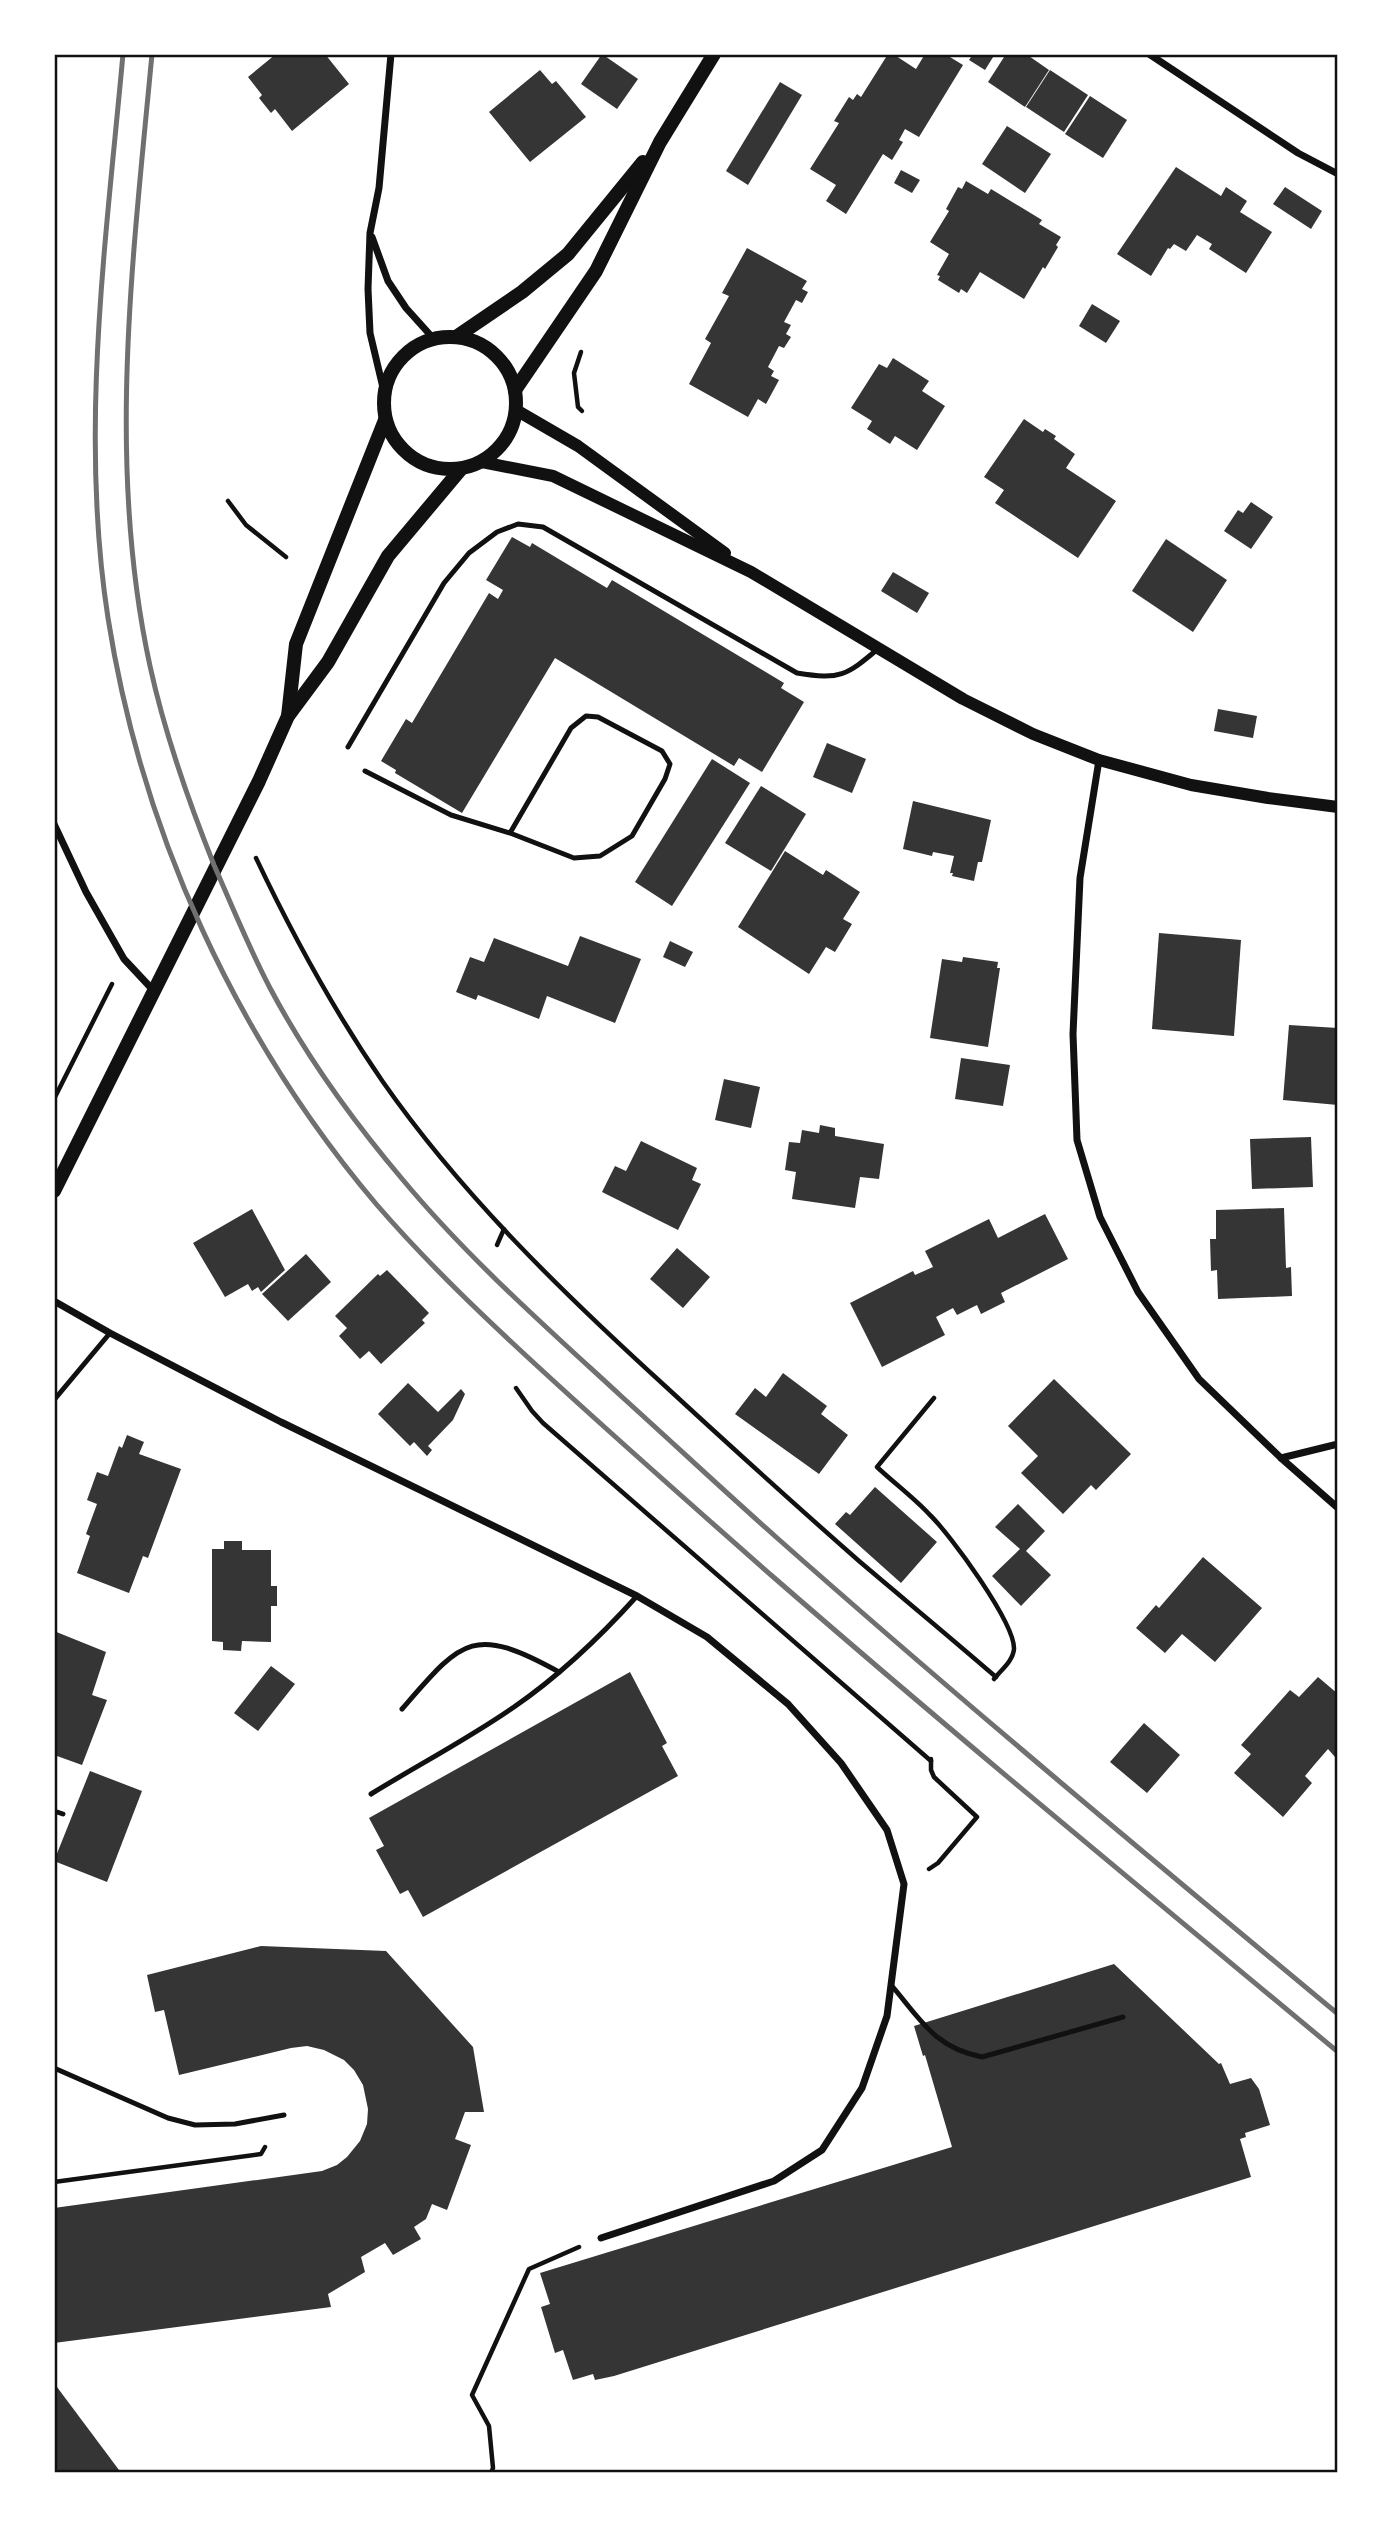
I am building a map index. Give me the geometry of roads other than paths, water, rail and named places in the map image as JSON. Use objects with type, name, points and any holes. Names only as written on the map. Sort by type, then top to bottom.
[{"type":"main road","points":[[515,390],[596,271],[660,142],[714,54]]},
{"type":"main road","points":[[456,337],[522,292],[568,254],[660,142]]},
{"type":"main road","points":[[288,716],[296,644],[385,420],[384,392],[393,368],[412,348],[433,338],[456,337],[479,343],[498,356],[509,372],[515,390],[516,410],[512,429],[500,448],[482,462],[461,469],[439,469],[417,462],[397,444],[385,420]]},
{"type":"main road","points":[[54,1191],[259,781],[288,716],[328,662],[388,556],[461,469]]},
{"type":"street","points":[[384,392],[370,333],[368,289],[370,233],[379,188],[391,54]]},
{"type":"street","points":[[1149,54],[1298,153],[1338,174]]},
{"type":"street","points":[[370,233],[387,281],[406,308],[433,338]]},
{"type":"street","points":[[516,410],[578,446],[751,572]]},
{"type":"street","points":[[482,462],[553,477],[751,572],[963,699],[1034,734],[1099,760],[1191,785],[1338,807]]},
{"type":"street","points":[[1099,760],[1080,878],[1073,1034],[1077,1140],[1100,1217],[1138,1292],[1199,1378],[1281,1458],[1338,1508]]},
{"type":"street","points":[[54,824],[86,892],[124,959],[153,990]]},
{"type":"street","points":[[54,1301],[281,1422],[637,1595],[707,1637],[788,1704],[841,1763],[887,1830],[904,1884],[887,2016],[862,2088],[822,2150],[774,2181],[601,2238]]},
{"type":"street","points":[[1281,1458],[1338,1444]]},
{"type":"lane","points":[[348,747],[444,583],[469,553],[497,532],[518,524],[543,527],[797,673],[826,678],[853,670],[879,648]]},
{"type":"lane","points":[[365,771],[451,815],[510,833],[574,858],[600,856],[632,836],[665,779],[670,764],[662,751],[598,717],[586,716],[571,728],[510,833]]},
{"type":"lane","points":[[54,1400],[110,1333]]},
{"type":"lane","points":[[371,1794],[513,1707],[559,1672],[609,1628],[637,1595]]},
{"type":"lane","points":[[402,1709],[442,1663],[465,1647],[487,1643],[526,1654],[559,1672]]},
{"type":"lane","points":[[54,1811],[63,1814]]},
{"type":"lane","points":[[892,1986],[937,2039],[961,2053],[982,2057],[1123,2017]]},
{"type":"lane","points":[[54,2068],[168,2118],[195,2125],[235,2124],[284,2115]]},
{"type":"railway","points":[[123,54],[103,266],[96,407],[96,478],[108,618],[124,698],[145,777],[171,855],[202,930],[239,1003],[280,1073],[326,1141],[377,1205],[438,1271],[524,1354],[841,1636],[1338,2052]]},
{"type":"railway","points":[[152,54],[137,207],[127,360],[129,514],[137,590],[156,692],[195,816],[255,958],[299,1038],[348,1111],[403,1180],[454,1237],[536,1318],[845,1598],[1055,1778],[1338,2014]]}]
